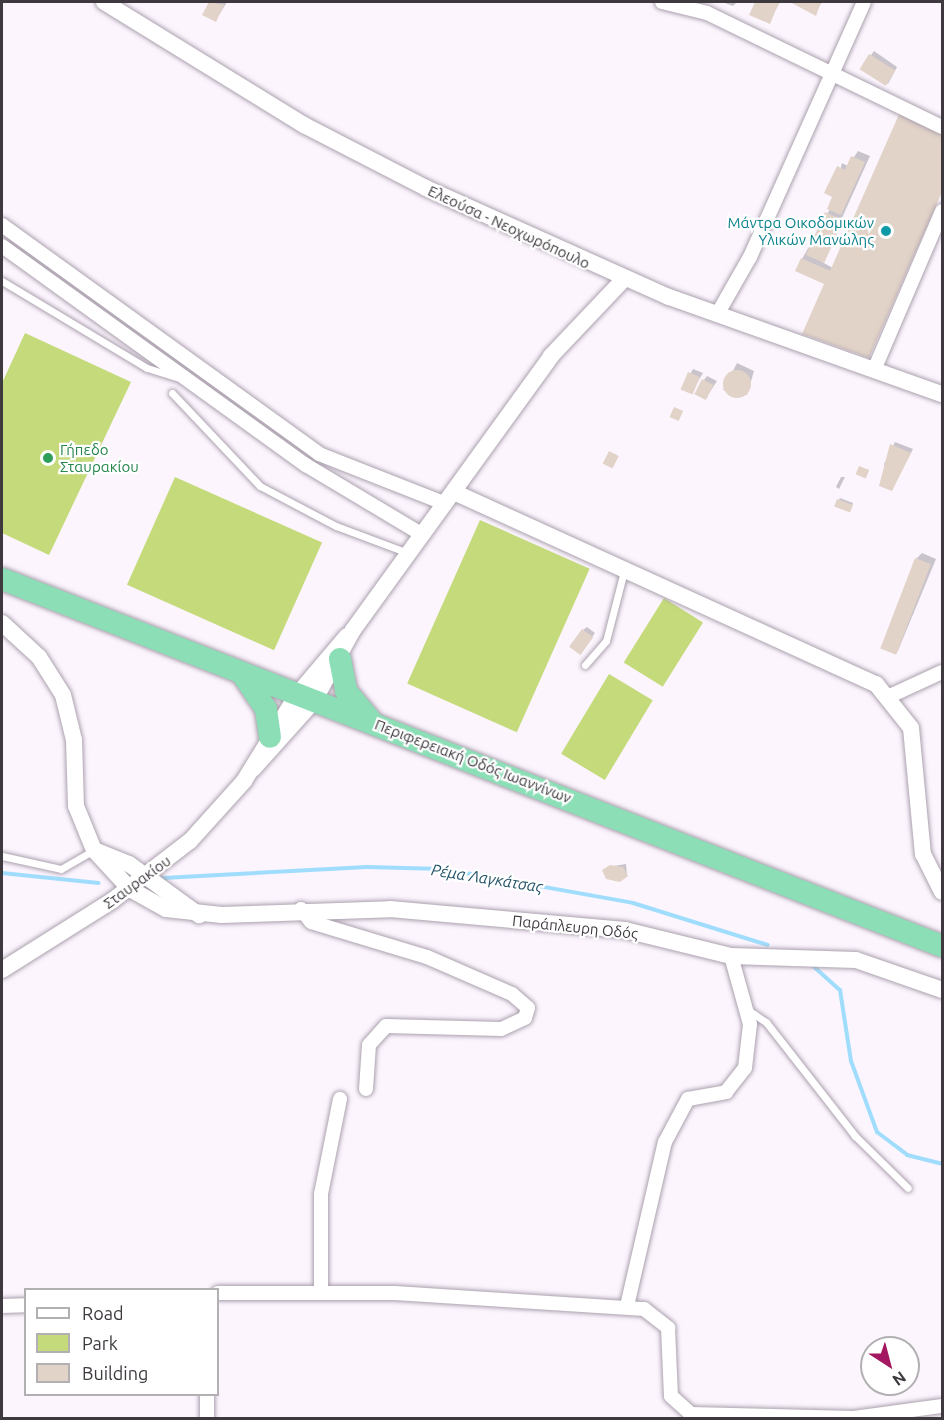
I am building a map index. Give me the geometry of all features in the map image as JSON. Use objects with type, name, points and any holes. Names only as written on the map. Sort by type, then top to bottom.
[{"type":"highway","name":"Περιφερειακή Οδός Ιωαννίνων","points":[[2,579],[942,946]]},
{"type":"highway","points":[[340,659],[346,691],[372,722]]},
{"type":"highway","points":[[243,675],[266,709],[270,737]]},
{"type":"street","name":"Ελεούσα - Νεοχωρόπουλο","points":[[104,2],[332,140],[624,279],[942,394]]},
{"type":"street","points":[[662,2],[707,13],[942,126]]},
{"type":"street","points":[[718,313],[750,257],[864,2]]},
{"type":"street","points":[[874,370],[942,211]]},
{"type":"street","points":[[2,225],[325,458],[450,498],[624,569],[850,670],[890,696],[914,738],[923,854],[942,892]]},
{"type":"street","points":[[2,246],[320,475],[423,535]]},
{"type":"street","points":[[253,769],[551,356],[624,279]]},
{"type":"street","name":"Παράπλευρη Οδός","points":[[2,623],[39,657],[63,694],[73,733],[76,806],[94,850],[130,889],[166,909],[199,915],[302,909],[390,909],[625,930],[731,956],[836,956],[874,964],[942,990]]},
{"type":"street","points":[[253,769],[270,737],[340,659],[353,630]]},
{"type":"street","points":[[890,696],[942,672]]},
{"type":"street","name":"Σταυρακίου","points":[[2,970],[147,876],[203,827],[253,769]]},
{"type":"street","points":[[94,850],[147,876],[199,915]]},
{"type":"street","points":[[302,909],[310,922],[411,951],[505,990],[528,1008],[525,1018],[501,1029],[386,1026],[369,1045],[366,1089]]},
{"type":"street","points":[[627,1306],[665,1142],[688,1099],[723,1094],[738,1081],[749,1051],[748,1011],[731,956]]},
{"type":"street","points":[[321,1291],[320,1206],[340,1099]]},
{"type":"street","points":[[219,1293],[321,1291],[627,1306],[655,1313],[668,1328],[670,1391],[684,1414],[722,1417],[854,1418],[942,1406]]},
{"type":"street","points":[[2,1306],[24,1305]]},
{"type":"street","points":[[207,1396],[207,1419]]},
{"type":"lane","points":[[2,281],[147,368],[185,378]]},
{"type":"lane","points":[[172,393],[260,486],[336,526],[410,553]]},
{"type":"lane","points":[[585,665],[609,632],[624,569]]},
{"type":"lane","points":[[2,856],[61,869],[94,850]]},
{"type":"lane","points":[[748,1011],[766,1022],[855,1136],[908,1188]]},
{"type":"green space","name":"Γήπεδο Σταυρακίου","points":[[25,333],[131,382],[49,555],[2,533],[2,383]]},
{"type":"green space","points":[[175,477],[322,542],[274,650],[127,585]]},
{"type":"green space","points":[[480,520],[590,569],[517,732],[407,684]]},
{"type":"green space","points":[[664,598],[703,622],[663,687],[624,662]]},
{"type":"green space","points":[[609,674],[653,700],[605,780],[561,754]]},
{"type":"building","points":[[209,2],[224,5],[216,22],[202,15]]},
{"type":"building","points":[[755,2],[779,2],[770,24],[749,15]]},
{"type":"building","points":[[790,2],[821,2],[816,16]]},
{"type":"building","points":[[869,54],[895,70],[886,86],[859,69]]},
{"type":"building","name":"Μάντρα Οικοδομικών Υλικών Μανώλης","points":[[900,112],[942,132],[942,192],[869,358],[802,334],[824,284],[795,271],[801,258],[830,271]]},
{"type":"building","points":[[851,156],[865,162],[841,215],[827,209],[832,197],[824,193],[837,166],[845,170]]},
{"type":"building","points":[[825,212],[843,220],[824,263],[806,255]]},
{"type":"building","points":[[737,370],[747,374],[751,384],[747,394],[737,398],[727,394],[723,384],[727,374]]},
{"type":"building","points":[[688,372],[700,377],[693,395],[681,389]]},
{"type":"building","points":[[702,379],[714,385],[706,400],[694,394]]},
{"type":"building","points":[[674,407],[683,411],[679,421],[670,417]]},
{"type":"building","points":[[890,444],[911,453],[892,491],[879,486]]},
{"type":"building","points":[[609,451],[619,456],[612,468],[603,463]]},
{"type":"building","points":[[859,466],[869,470],[866,478],[856,474]]},
{"type":"building","points":[[837,499],[853,505],[850,513],[834,506]]},
{"type":"building","points":[[915,558],[931,564],[896,655],[880,649]]},
{"type":"building","points":[[582,629],[593,637],[580,655],[569,647]]},
{"type":"building","points":[[610,865],[623,867],[628,876],[620,882],[606,879],[602,870]]},
{"type":"waterway","name":"Ρέμα Λαγκάτσας","points":[[163,878],[367,867],[443,869],[633,903],[768,945]]},
{"type":"waterway","name":"Ρέμα Λαγκάτσας","points":[[2,873],[98,883]]},
{"type":"waterway","name":"Ρέμα Λαγκάτσας","points":[[812,965],[840,990],[851,1061],[877,1132],[907,1155],[942,1164]]},
{"type":"place","name":"Μάντρα Οικοδομικών Υλικών Μανώλης","points":[[886,231]]},
{"type":"place","name":"Γήπεδο Σταυρακίου","points":[[48,458]]}]
